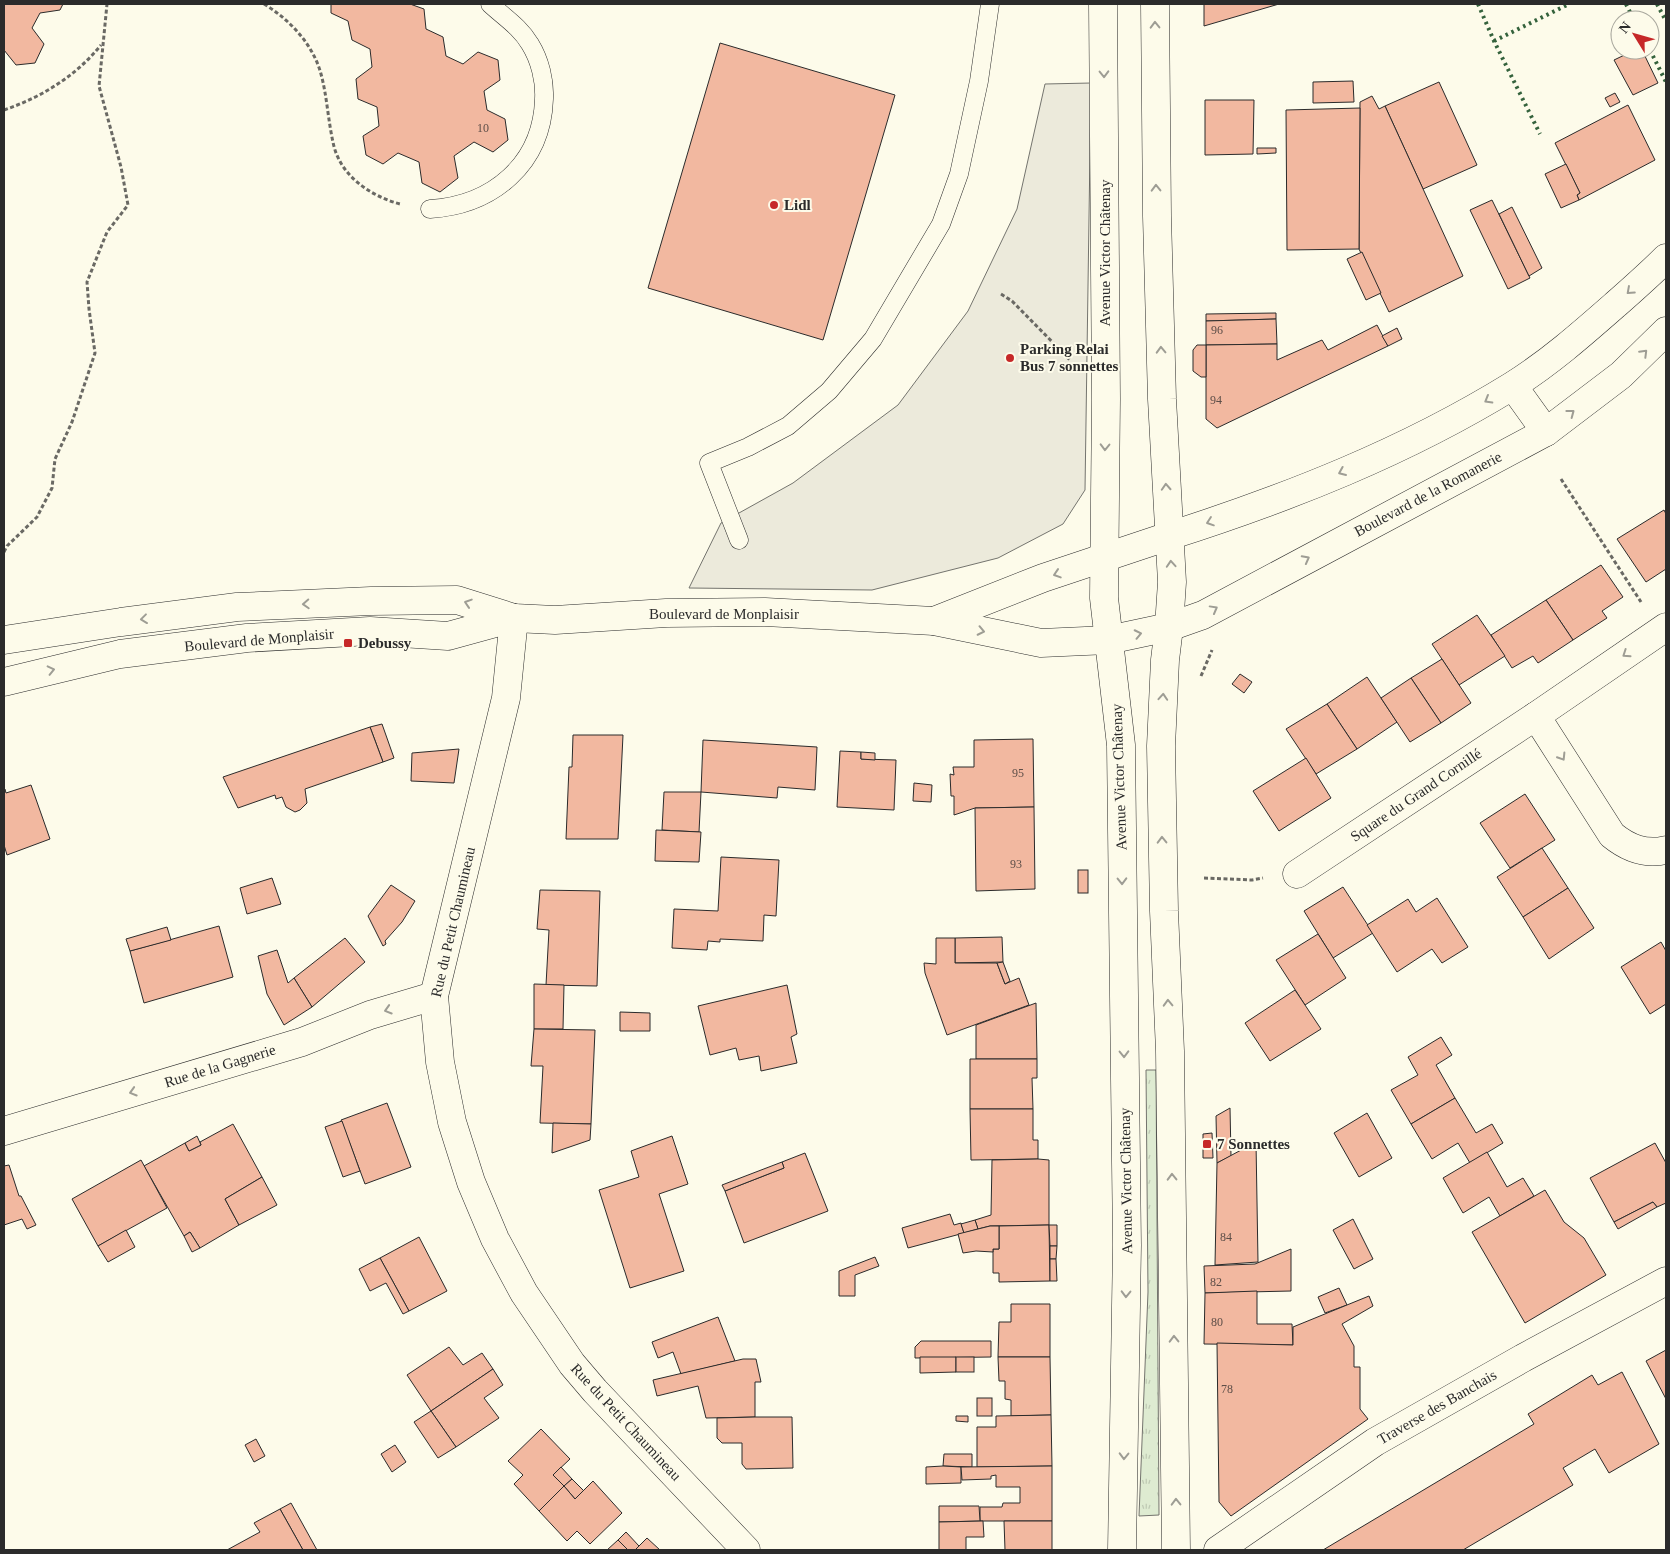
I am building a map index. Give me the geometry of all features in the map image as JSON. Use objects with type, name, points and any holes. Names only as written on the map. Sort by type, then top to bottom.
[{"type":"main road","name":"Avenue Victor Châtenay","points":[[1103,4],[1106,398],[1104,598],[1121,745],[1127,1245],[1122,1550]]},
{"type":"main road","points":[[1155,4],[1157,235],[1172,582],[1165,660],[1161,746],[1164,911],[1170,1051],[1176,1550]]},
{"type":"main road","points":[[1169,536],[1294,493],[1437,430],[1513,386],[1579,337],[1666,258]]},
{"type":"main road","name":"Boulevard de la Romanerie","points":[[1108,640],[1169,627],[1202,615],[1546,432],[1621,375],[1666,331]]},
{"type":"main road","points":[[1513,386],[1546,432]]},
{"type":"main road","name":"Boulevard de Monplaisir","points":[[934,621],[1043,578],[1169,536]]},
{"type":"main road","name":"Boulevard de Monplaisir","points":[[4,640],[121,622],[237,608],[371,601],[457,600],[514,618],[555,620],[666,613],[765,612],[934,621],[1041,643],[1108,640]]},
{"type":"main road","name":"Boulevard de Monplaisir","points":[[4,682],[120,654],[140,651],[247,638],[370,631],[448,636],[514,618]]},
{"type":"main road","name":"Rue du Petit Chaumineau","points":[[514,618],[506,698],[434,996],[440,1062],[452,1122],[474,1190],[495,1239],[524,1293],[572,1364],[595,1391],[746,1550]]},
{"type":"main road","name":"Square du Grand Cornillé","points":[[1297,874],[1536,716],[1666,626]]},
{"type":"main road","points":[[1536,716],[1612,835],[1623,844],[1636,850],[1648,852],[1666,850]]},
{"type":"main road","name":"Rue de la Gagnerie","points":[[4,1131],[302,1042],[370,1015],[434,996]]},
{"type":"main road","name":"Traverse des Banchais","points":[[1218,1550],[1375,1442],[1666,1281]]},
{"type":"lane","points":[[430,209],[461,204],[481,197],[500,186],[516,172],[529,154],[539,134],[544,112],[544,89],[540,66],[531,45],[518,27],[490,4]]},
{"type":"lane","points":[[739,540],[709,462],[748,446],[788,426],[829,391],[873,339],[941,224],[950,199],[958,174],[979,81],[990,4]]},
{"type":"path","points":[[4,552],[7,546],[37,517],[52,488],[55,459],[72,422],[95,353],[87,282],[108,232],[128,205],[121,167],[99,86],[107,4]]},
{"type":"path","points":[[264,4],[291,25],[309,47],[321,72],[333,144],[338,159],[348,173],[366,189],[388,201],[430,209]]},
{"type":"path","points":[[4,110],[26,102],[71,75],[91,58],[103,43]]},
{"type":"path","points":[[1000,294],[1012,301],[1076,366]]},
{"type":"path","points":[[1561,479],[1645,610]]},
{"type":"path","points":[[1204,878],[1252,880],[1297,874]]},
{"type":"green space","points":[[1146,1070],[1156,1070],[1159,1515],[1139,1516],[1148,1292]]},
{"type":"shaded area","name":"Parking Relai Bus 7 sonnettes","points":[[1091,83],[1085,490],[1063,524],[998,558],[872,590],[689,588],[721,523],[793,483],[898,405],[968,311],[1017,209],[1045,84]]},
{"type":"building","points":[[4,4],[63,4],[60,10],[40,13],[32,28],[44,44],[35,63],[16,65],[4,50]]},
{"type":"building","points":[[331,4],[410,4],[424,9],[426,29],[443,37],[446,56],[463,64],[478,52],[498,60],[500,80],[484,91],[487,110],[505,119],[508,140],[493,152],[474,142],[454,156],[458,178],[440,192],[422,183],[419,162],[398,153],[383,164],[366,155],[363,136],[379,126],[377,107],[358,99],[356,79],[372,67],[370,49],[352,40],[348,21],[331,13]]},
{"type":"building","points":[[1204,4],[1279,4],[1204,26]]},
{"type":"building","points":[[720,43],[895,95],[823,340],[648,288]]},
{"type":"building","points":[[1614,60],[1647,60],[1658,83],[1633,95]]},
{"type":"building","points":[[1353,81],[1354,102],[1313,103],[1313,82]]},
{"type":"building","points":[[1439,82],[1477,165],[1423,189],[1385,106]]},
{"type":"building","points":[[1615,93],[1620,102],[1610,107],[1605,98]]},
{"type":"building","points":[[1372,96],[1379,109],[1385,106],[1463,276],[1389,312],[1359,249],[1360,102]]},
{"type":"building","points":[[1205,100],[1254,100],[1253,154],[1205,155]]},
{"type":"building","points":[[1628,105],[1655,160],[1579,200],[1577,195],[1580,193],[1555,143]]},
{"type":"building","points":[[1360,108],[1359,249],[1287,250],[1286,110]]},
{"type":"building","points":[[1257,148],[1276,148],[1276,153],[1257,154]]},
{"type":"building","points":[[1566,164],[1580,193],[1577,195],[1579,200],[1561,208],[1545,174]]},
{"type":"building","points":[[1492,200],[1530,278],[1508,289],[1470,210]]},
{"type":"building","points":[[1512,207],[1542,268],[1529,276],[1499,214]]},
{"type":"building","points":[[1362,252],[1381,293],[1366,300],[1347,259]]},
{"type":"building","points":[[1276,313],[1276,319],[1206,321],[1206,314]]},
{"type":"building","points":[[1276,319],[1277,344],[1206,345],[1206,321]]},
{"type":"building","points":[[1377,325],[1388,346],[1217,428],[1206,419],[1206,345],[1277,344],[1277,360],[1322,340],[1328,350]]},
{"type":"building","points":[[1397,328],[1402,339],[1388,346],[1382,336]]},
{"type":"building","points":[[1197,345],[1206,345],[1206,377],[1201,377],[1193,371],[1193,350]]},
{"type":"building","points":[[1664,510],[1666,514],[1666,569],[1646,582],[1617,539]]},
{"type":"building","points":[[1601,565],[1623,597],[1602,611],[1607,618],[1573,640],[1546,600]]},
{"type":"building","points":[[1546,600],[1573,640],[1538,663],[1533,656],[1512,668],[1491,635]]},
{"type":"building","points":[[1477,615],[1505,656],[1459,685],[1432,644]]},
{"type":"building","points":[[1442,659],[1471,703],[1441,723],[1411,678]]},
{"type":"building","points":[[1240,674],[1252,682],[1244,693],[1232,684]]},
{"type":"building","points":[[1367,677],[1397,722],[1357,749],[1327,704]]},
{"type":"building","points":[[1411,678],[1441,723],[1410,742],[1381,698]]},
{"type":"building","points":[[1327,704],[1357,749],[1316,774],[1286,729]]},
{"type":"building","points":[[382,724],[394,758],[383,762],[370,727]]},
{"type":"building","points":[[370,727],[383,762],[305,789],[307,803],[295,812],[286,807],[282,797],[276,799],[275,795],[238,808],[223,777]]},
{"type":"building","points":[[573,735],[623,735],[618,839],[566,839],[569,767],[572,767]]},
{"type":"building","points":[[1033,739],[1034,807],[975,808],[954,815],[954,796],[951,796],[950,774],[954,775],[953,767],[974,767],[974,740]]},
{"type":"building","points":[[703,740],[817,747],[815,790],[778,787],[777,798],[701,792]]},
{"type":"building","points":[[459,749],[454,783],[411,781],[412,753]]},
{"type":"building","points":[[840,751],[861,752],[861,759],[896,760],[894,810],[837,807]]},
{"type":"building","points":[[861,752],[875,753],[875,760],[861,759]]},
{"type":"building","points":[[1306,758],[1331,798],[1279,831],[1253,791]]},
{"type":"building","points":[[914,783],[932,785],[931,802],[913,801]]},
{"type":"building","points":[[31,785],[50,839],[7,855],[4,845],[4,789],[6,793]]},
{"type":"building","points":[[664,792],[701,792],[699,832],[662,830]]},
{"type":"building","points":[[1525,794],[1555,840],[1510,868],[1480,823]]},
{"type":"building","points":[[1034,807],[1035,889],[976,891],[975,808]]},
{"type":"building","points":[[656,830],[701,832],[699,862],[655,861]]},
{"type":"building","points":[[1542,848],[1568,888],[1523,917],[1497,877]]},
{"type":"building","points":[[721,857],[779,860],[776,916],[764,915],[763,941],[720,939],[720,942],[708,941],[707,950],[672,948],[674,909],[718,911]]},
{"type":"building","points":[[1078,870],[1088,870],[1088,893],[1078,893]]},
{"type":"building","points":[[272,878],[281,904],[247,914],[240,888]]},
{"type":"building","points":[[391,885],[415,901],[402,922],[385,941],[386,944],[383,946],[368,916]]},
{"type":"building","points":[[1343,887],[1373,933],[1333,958],[1304,911]]},
{"type":"building","points":[[1568,888],[1594,928],[1549,959],[1523,917]]},
{"type":"building","points":[[540,890],[600,891],[597,986],[546,985],[549,930],[537,929]]},
{"type":"building","points":[[1437,898],[1468,947],[1442,963],[1432,949],[1397,972],[1367,925],[1408,899],[1416,912]]},
{"type":"building","points":[[219,926],[233,977],[144,1003],[130,951]]},
{"type":"building","points":[[167,927],[171,940],[130,951],[126,939]]},
{"type":"building","points":[[1318,934],[1346,978],[1305,1005],[1276,960]]},
{"type":"building","points":[[1002,937],[1003,962],[955,963],[955,938]]},
{"type":"building","points":[[345,938],[365,962],[312,1007],[294,978]]},
{"type":"building","points":[[936,938],[955,938],[955,963],[997,963],[1005,984],[1019,978],[1029,1005],[947,1035],[925,973],[924,963],[936,964]]},
{"type":"building","points":[[1661,942],[1666,951],[1666,1004],[1650,1014],[1621,967]]},
{"type":"building","points":[[277,950],[288,983],[294,978],[312,1007],[284,1025],[267,994],[258,956]]},
{"type":"building","points":[[1003,962],[1010,981],[1005,984],[997,963]]},
{"type":"building","points":[[534,984],[564,985],[563,1029],[534,1029]]},
{"type":"building","points":[[787,985],[797,1034],[791,1037],[797,1063],[761,1071],[759,1056],[739,1060],[736,1048],[710,1055],[698,1006]]},
{"type":"building","points":[[1295,990],[1321,1029],[1270,1061],[1245,1023]]},
{"type":"building","points":[[1036,1003],[1037,1059],[976,1059],[976,1025]]},
{"type":"building","points":[[620,1012],[650,1013],[650,1031],[620,1031]]},
{"type":"building","points":[[534,1029],[595,1030],[591,1124],[540,1123],[543,1066],[531,1066]]},
{"type":"building","points":[[1441,1037],[1452,1055],[1436,1065],[1455,1098],[1411,1124],[1391,1090],[1418,1075],[1408,1057]]},
{"type":"building","points":[[970,1059],[1037,1059],[1037,1078],[1032,1078],[1033,1109],[970,1109]]},
{"type":"building","points":[[1455,1098],[1476,1133],[1492,1124],[1503,1143],[1470,1163],[1458,1143],[1432,1159],[1411,1124]]},
{"type":"building","points":[[387,1103],[411,1167],[365,1184],[341,1120]]},
{"type":"building","points":[[1230,1108],[1231,1156],[1217,1163],[1216,1116]]},
{"type":"building","points":[[970,1109],[1033,1109],[1033,1140],[1038,1140],[1038,1159],[971,1160]]},
{"type":"building","points":[[1367,1113],[1392,1158],[1359,1177],[1334,1133]]},
{"type":"building","points":[[342,1121],[360,1171],[343,1177],[325,1127]]},
{"type":"building","points":[[553,1123],[591,1124],[590,1140],[552,1153]]},
{"type":"building","points":[[233,1124],[262,1177],[225,1199],[239,1225],[200,1248],[190,1232],[184,1236],[144,1166],[185,1143],[189,1151],[201,1145],[200,1142]]},
{"type":"building","points":[[1212,1133],[1213,1158],[1203,1158],[1203,1134]]},
{"type":"building","points":[[197,1136],[201,1145],[189,1151],[185,1143]]},
{"type":"building","points":[[672,1136],[688,1184],[659,1194],[684,1271],[630,1288],[599,1190],[639,1177],[631,1151]]},
{"type":"building","points":[[1256,1142],[1258,1262],[1215,1265],[1217,1163]]},
{"type":"building","points":[[1655,1143],[1666,1163],[1666,1203],[1657,1207],[1653,1202],[1614,1222],[1590,1178]]},
{"type":"building","points":[[1487,1152],[1507,1187],[1523,1178],[1534,1196],[1500,1216],[1489,1197],[1463,1213],[1443,1178]]},
{"type":"building","points":[[805,1153],[828,1211],[744,1243],[725,1191],[784,1168],[782,1162]]},
{"type":"building","points":[[141,1160],[167,1208],[98,1246],[72,1199]]},
{"type":"building","points":[[992,1160],[1049,1160],[1049,1225],[990,1226],[978,1229],[975,1220],[991,1215]]},
{"type":"building","points":[[782,1162],[784,1168],[725,1191],[722,1185]]},
{"type":"building","points":[[9,1165],[19,1196],[21,1196],[36,1225],[27,1229],[22,1219],[4,1225],[4,1166]]},
{"type":"building","points":[[262,1177],[277,1205],[239,1225],[225,1199]]},
{"type":"building","points":[[1545,1190],[1564,1222],[1584,1238],[1606,1275],[1525,1323],[1472,1232]]},
{"type":"building","points":[[1653,1202],[1657,1207],[1618,1229],[1614,1222]]},
{"type":"building","points":[[950,1214],[954,1225],[961,1223],[964,1233],[908,1248],[902,1228]]},
{"type":"building","points":[[1353,1219],[1373,1259],[1354,1269],[1333,1230]]},
{"type":"building","points":[[975,1220],[978,1229],[964,1233],[961,1224]]},
{"type":"building","points":[[1049,1225],[1050,1281],[999,1282],[999,1273],[993,1273],[993,1249],[999,1249],[999,1226]]},
{"type":"building","points":[[1049,1225],[1057,1225],[1057,1246],[1050,1246]]},
{"type":"building","points":[[990,1226],[999,1226],[999,1249],[993,1249],[993,1252],[976,1251],[963,1253],[958,1234]]},
{"type":"building","points":[[126,1230],[135,1247],[108,1262],[98,1246]]},
{"type":"building","points":[[190,1232],[200,1248],[192,1252],[184,1236]]},
{"type":"building","points":[[419,1237],[447,1291],[409,1311],[380,1258]]},
{"type":"building","points":[[1050,1246],[1057,1246],[1056,1259],[1050,1259]]},
{"type":"building","points":[[1291,1249],[1291,1291],[1205,1293],[1204,1266],[1255,1264]]},
{"type":"building","points":[[875,1257],[879,1266],[855,1275],[855,1296],[839,1296],[839,1271]]},
{"type":"building","points":[[380,1258],[409,1311],[403,1314],[386,1283],[370,1291],[359,1269]]},
{"type":"building","points":[[1050,1259],[1056,1259],[1057,1281],[1050,1281]]},
{"type":"building","points":[[1339,1288],[1347,1305],[1325,1313],[1318,1297]]},
{"type":"building","points":[[1257,1291],[1257,1324],[1292,1324],[1293,1345],[1204,1344],[1205,1293]]},
{"type":"building","points":[[1369,1296],[1373,1306],[1342,1324],[1354,1346],[1354,1367],[1360,1367],[1360,1409],[1368,1419],[1231,1516],[1219,1502],[1217,1343],[1293,1345],[1293,1327]]},
{"type":"building","points":[[1011,1304],[1050,1304],[1050,1357],[998,1357],[999,1322],[1011,1322]]},
{"type":"building","points":[[718,1317],[735,1361],[681,1374],[673,1352],[658,1358],[652,1342]]},
{"type":"building","points":[[921,1341],[991,1341],[991,1357],[915,1358],[915,1347]]},
{"type":"building","points":[[449,1347],[463,1365],[482,1353],[493,1369],[431,1411],[407,1375]]},
{"type":"building","points":[[1666,1350],[1666,1399],[1646,1361]]},
{"type":"building","points":[[920,1357],[956,1357],[956,1372],[920,1373]]},
{"type":"building","points":[[956,1357],[974,1357],[974,1372],[956,1372]]},
{"type":"building","points":[[998,1357],[1050,1357],[1051,1415],[1011,1416],[1011,1400],[1005,1399],[1005,1381],[999,1381]]},
{"type":"building","points":[[743,1359],[756,1359],[761,1382],[755,1382],[755,1417],[706,1418],[698,1386],[657,1396],[653,1380]]},
{"type":"building","points":[[493,1369],[503,1385],[484,1398],[499,1418],[456,1447],[431,1411]]},
{"type":"building","points":[[1622,1372],[1659,1444],[1609,1473],[1595,1449],[1563,1468],[1573,1485],[1463,1550],[1323,1550],[1534,1424],[1528,1414],[1592,1375],[1598,1385]]},
{"type":"building","points":[[977,1398],[992,1398],[992,1416],[977,1416]]},
{"type":"building","points":[[431,1411],[456,1447],[438,1458],[414,1422]]},
{"type":"building","points":[[1051,1415],[1052,1466],[977,1467],[977,1427],[996,1427],[996,1416]]},
{"type":"building","points":[[956,1416],[968,1416],[968,1422],[956,1421]]},
{"type":"building","points":[[792,1417],[793,1468],[746,1469],[742,1464],[742,1443],[722,1443],[717,1438],[717,1418]]},
{"type":"building","points":[[541,1429],[570,1459],[553,1475],[564,1486],[539,1511],[514,1484],[523,1475],[508,1461]]},
{"type":"building","points":[[256,1439],[265,1456],[254,1462],[245,1445]]},
{"type":"building","points":[[395,1445],[406,1462],[392,1472],[381,1454]]},
{"type":"building","points":[[944,1454],[972,1454],[972,1467],[943,1466]]},
{"type":"building","points":[[1052,1466],[1052,1521],[980,1521],[980,1507],[1002,1507],[1003,1503],[1020,1503],[1020,1487],[996,1487],[996,1475],[991,1476],[991,1479],[962,1480],[961,1467]]},
{"type":"building","points":[[561,1467],[572,1479],[564,1486],[553,1475]]},
{"type":"building","points":[[926,1467],[961,1467],[961,1483],[926,1484]]},
{"type":"building","points":[[572,1479],[584,1491],[575,1499],[564,1486]]},
{"type":"building","points":[[593,1481],[622,1513],[590,1544],[577,1531],[567,1541],[539,1511],[564,1486],[575,1499]]},
{"type":"building","points":[[291,1503],[317,1550],[303,1550],[280,1509]]},
{"type":"building","points":[[939,1506],[979,1506],[980,1521],[939,1522]]},
{"type":"building","points":[[280,1509],[303,1550],[227,1550],[260,1532],[254,1523]]},
{"type":"building","points":[[983,1521],[984,1537],[966,1537],[966,1550],[939,1550],[939,1522]]},
{"type":"building","points":[[1004,1521],[1052,1521],[1052,1550],[1005,1550]]},
{"type":"building","points":[[626,1532],[639,1546],[635,1550],[628,1550],[618,1540]]},
{"type":"building","points":[[647,1538],[660,1550],[635,1550]]},
{"type":"building","points":[[618,1540],[628,1550],[607,1550]]},
{"type":"hedge","points":[[1478,4],[1540,134]]},
{"type":"hedge","points":[[1494,41],[1569,4]]},
{"type":"hedge","points":[[1626,4],[1629,10]]},
{"type":"hedge","points":[[1657,4],[1666,21]]},
{"type":"hedge","points":[[1655,60],[1666,82]]},
{"type":"place","name":"Lidl","points":[[774,205]]},
{"type":"place","name":"Parking Relai Bus 7 sonnettes","points":[[1010,358]]},
{"type":"place","name":"Debussy","points":[[348,643]]},
{"type":"place","name":"7 Sonnettes","points":[[1207,1144]]}]
